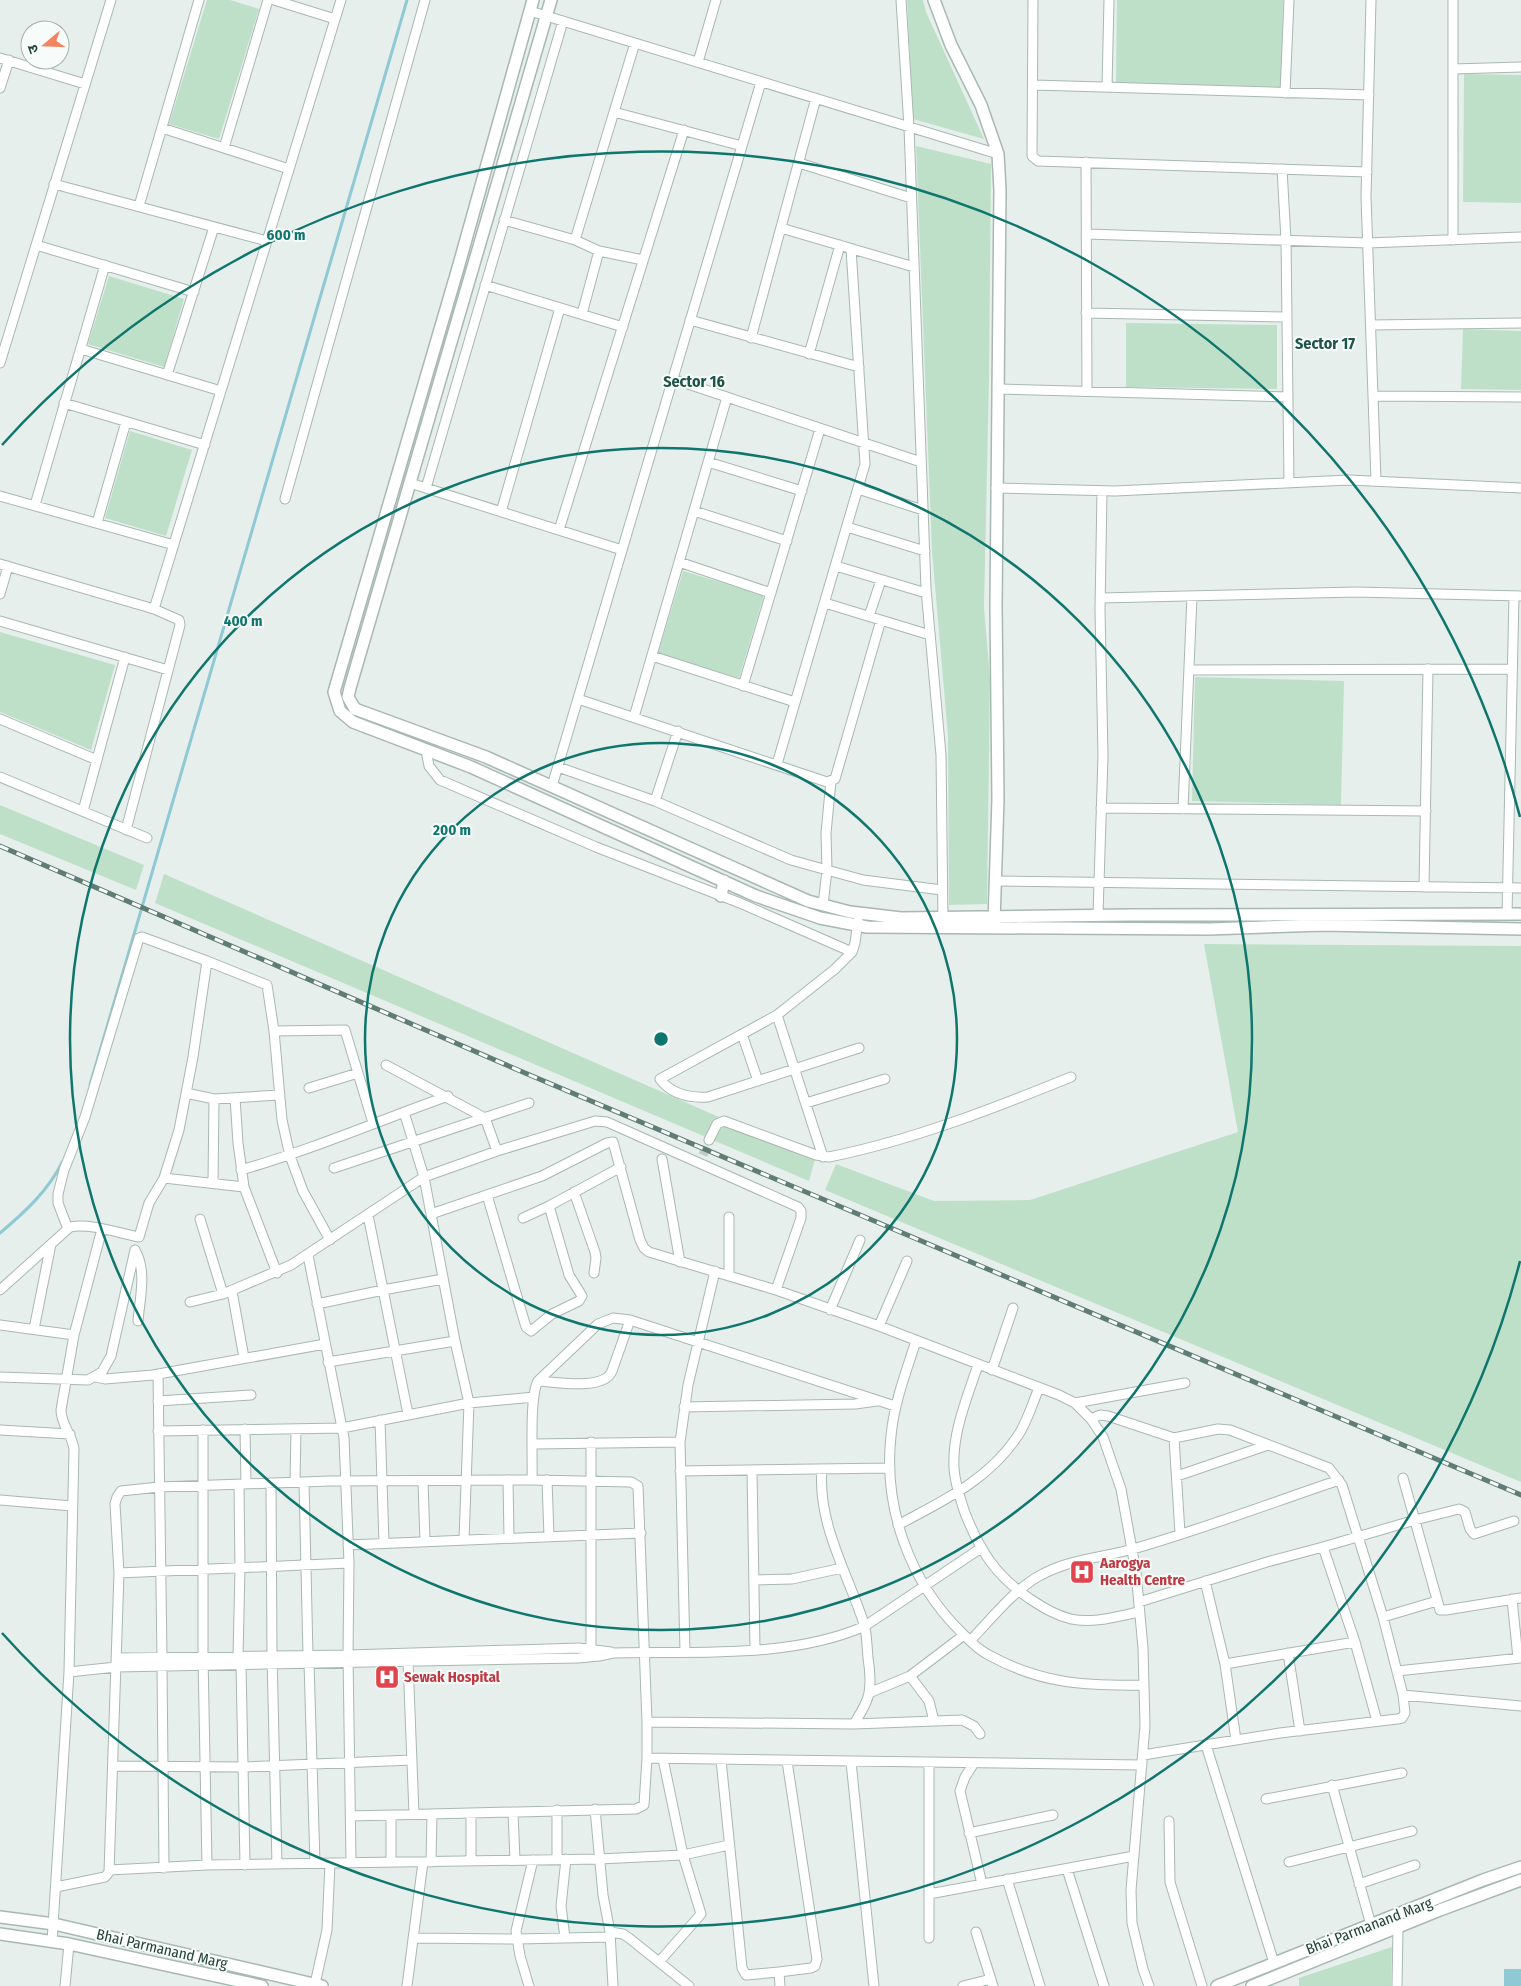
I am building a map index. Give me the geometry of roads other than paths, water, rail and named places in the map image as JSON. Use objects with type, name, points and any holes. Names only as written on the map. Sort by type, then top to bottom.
[{"type":"street","points":[[0,363],[111,0]]},
{"type":"street","points":[[139,206],[200,0]]},
{"type":"street","points":[[224,148],[268,0]]},
{"type":"street","points":[[274,0],[335,19]]},
{"type":"street","points":[[154,609],[341,0]]},
{"type":"street","points":[[285,499],[425,0]]},
{"type":"street","points":[[551,0],[348,697],[355,709],[486,757],[808,901],[860,913],[943,922]]},
{"type":"street","points":[[698,62],[716,0]]},
{"type":"street","points":[[901,0],[909,127],[926,593],[941,755],[943,922]]},
{"type":"street","points":[[934,0],[951,45],[981,105],[998,154],[996,488],[998,799],[994,922]]},
{"type":"street","points":[[1034,0],[1032,156],[1034,159],[1038,161],[1367,172]]},
{"type":"street","points":[[1107,88],[1109,0]]},
{"type":"street","points":[[1285,93],[1289,0]]},
{"type":"street","points":[[1371,0],[1367,172],[1376,481]]},
{"type":"street","points":[[1453,0],[1453,240]]},
{"type":"street","points":[[998,154],[546,16],[532,5],[458,268],[334,692],[340,711],[353,722],[471,767],[756,896],[820,918],[867,927],[943,922],[994,922],[1209,929],[1323,925],[1521,929]]},
{"type":"street","points":[[426,488],[563,21]]},
{"type":"street","points":[[575,240],[635,43]]},
{"type":"street","points":[[0,88],[4,59],[85,84]]},
{"type":"street","points":[[1453,69],[1521,67]]},
{"type":"street","points":[[552,786],[761,82]]},
{"type":"street","points":[[1034,85],[1369,95]]},
{"type":"street","points":[[750,338],[816,98]]},
{"type":"street","points":[[614,112],[742,146]]},
{"type":"street","points":[[162,128],[289,169]]},
{"type":"street","points":[[559,530],[684,130]]},
{"type":"street","points":[[1086,162],[1087,392]]},
{"type":"street","points":[[798,163],[911,198]]},
{"type":"street","points":[[1282,169],[1286,240],[1289,483]]},
{"type":"street","points":[[54,184],[267,241]]},
{"type":"street","points":[[504,220],[575,240],[599,250],[643,260]]},
{"type":"street","points":[[167,375],[214,227]]},
{"type":"street","points":[[781,228],[914,268]]},
{"type":"street","points":[[1086,234],[1368,243],[1521,237]]},
{"type":"street","points":[[36,245],[194,292]]},
{"type":"street","points":[[809,354],[840,245]]},
{"type":"street","points":[[778,764],[865,464],[851,249]]},
{"type":"street","points":[[582,314],[599,250]]},
{"type":"street","points":[[35,506],[105,265]]},
{"type":"street","points":[[485,285],[622,327]]},
{"type":"street","points":[[501,512],[560,308]]},
{"type":"street","points":[[1086,313],[1287,317]]},
{"type":"street","points":[[690,320],[859,367]]},
{"type":"street","points":[[1371,325],[1521,323]]},
{"type":"street","points":[[0,327],[10,330]]},
{"type":"street","points":[[80,348],[221,391]]},
{"type":"street","points":[[673,378],[921,462]]},
{"type":"street","points":[[998,389],[1288,397]]},
{"type":"street","points":[[1373,396],[1521,397]]},
{"type":"street","points":[[634,717],[727,397]]},
{"type":"street","points":[[64,404],[205,445]]},
{"type":"street","points":[[97,523],[126,422]]},
{"type":"street","points":[[743,686],[820,429]]},
{"type":"street","points":[[708,462],[802,491]]},
{"type":"street","points":[[996,488],[1102,491],[1349,480],[1521,488]]},
{"type":"street","points":[[410,483],[622,550]]},
{"type":"street","points":[[858,489],[923,510]]},
{"type":"street","points":[[1098,915],[1103,756],[1100,598],[1102,491]]},
{"type":"street","points":[[0,496],[174,545]]},
{"type":"street","points":[[694,510],[787,541]]},
{"type":"street","points":[[847,527],[924,551]]},
{"type":"street","points":[[679,562],[771,593]]},
{"type":"street","points":[[0,594],[4,565],[154,609],[179,620],[180,625],[126,830]]},
{"type":"street","points":[[836,566],[926,593]]},
{"type":"street","points":[[869,616],[881,580]]},
{"type":"street","points":[[1100,598],[1356,592],[1517,596],[1512,668],[1507,914]]},
{"type":"street","points":[[1183,809],[1192,596]]},
{"type":"street","points":[[825,603],[930,635]]},
{"type":"street","points":[[823,905],[827,870],[826,833],[832,781],[835,778],[880,620]]},
{"type":"street","points":[[0,621],[168,670]]},
{"type":"street","points":[[652,656],[796,702]]},
{"type":"street","points":[[83,811],[125,657]]},
{"type":"street","points":[[1190,670],[1512,668]]},
{"type":"street","points":[[1424,887],[1428,669]]},
{"type":"street","points":[[578,699],[778,764],[827,782],[832,781]]},
{"type":"street","points":[[340,711],[351,704]]},
{"type":"street","points":[[0,719],[97,760]]},
{"type":"street","points":[[655,802],[678,731]]},
{"type":"street","points":[[426,750],[429,766],[440,780],[596,847],[721,896],[852,952]]},
{"type":"street","points":[[558,767],[655,802],[791,860],[863,880],[942,890]]},
{"type":"street","points":[[0,776],[147,838]]},
{"type":"street","points":[[1101,808],[1426,811]]},
{"type":"street","points":[[721,896],[724,881]]},
{"type":"street","points":[[995,881],[1099,884],[1521,888]]},
{"type":"street","points":[[859,1048],[716,1096],[698,1098],[671,1090],[660,1079],[777,1016],[844,961],[852,952],[855,943],[860,913]]},
{"type":"street","points":[[994,922],[1098,915],[1521,914]]},
{"type":"street","points":[[68,1229],[61,1213],[58,1194],[64,1170],[84,1117],[139,938],[145,938],[267,986],[274,1031],[282,1120],[290,1156],[303,1191],[330,1240]]},
{"type":"street","points":[[0,1290],[68,1229],[77,1226],[139,1237],[149,1202],[164,1178],[179,1130],[207,961]]},
{"type":"street","points":[[777,1016],[823,1157]]},
{"type":"street","points":[[274,1031],[345,1030],[373,1123]]},
{"type":"street","points":[[742,1034],[758,1081]]},
{"type":"street","points":[[386,1065],[448,1096],[486,1118],[497,1151]]},
{"type":"street","points":[[309,1088],[358,1072]]},
{"type":"street","points":[[710,1140],[717,1124],[724,1120],[823,1157],[918,1134],[992,1109],[1071,1077]]},
{"type":"street","points":[[806,1103],[885,1079]]},
{"type":"street","points":[[186,1094],[214,1098],[279,1095]]},
{"type":"street","points":[[241,1170],[290,1156],[448,1096]]},
{"type":"street","points":[[213,1183],[214,1098]]},
{"type":"street","points":[[235,1098],[244,1188],[277,1273]]},
{"type":"street","points":[[334,1168],[529,1103]]},
{"type":"street","points":[[404,1112],[424,1177],[454,1341],[469,1403],[468,1481],[464,1540]]},
{"type":"street","points":[[190,1302],[227,1293],[277,1273],[308,1255],[424,1177],[497,1151],[595,1121],[607,1122],[702,1159],[794,1204],[801,1211],[801,1218],[776,1290]]},
{"type":"street","points":[[431,1214],[542,1176],[613,1142],[644,1248],[655,1255],[776,1290],[879,1326],[1059,1395],[1075,1403],[1091,1419],[1103,1438],[1113,1462],[1132,1549],[1139,1602],[1145,1726],[1134,1856],[1132,1923],[1149,1986]]},
{"type":"street","points":[[662,1159],[680,1262]]},
{"type":"street","points":[[523,1218],[621,1167]]},
{"type":"street","points":[[164,1178],[244,1188]]},
{"type":"street","points":[[574,1192],[595,1252],[594,1273]]},
{"type":"street","points":[[487,1195],[526,1327],[531,1331],[552,1314],[582,1299],[581,1293],[569,1275],[549,1206]]},
{"type":"street","points":[[368,1215],[408,1414]]},
{"type":"street","points":[[729,1276],[730,1217]]},
{"type":"street","points":[[200,1219],[227,1293],[244,1358]]},
{"type":"street","points":[[52,1942],[69,1672],[74,1449],[70,1434],[61,1419],[61,1410],[74,1335],[102,1229]]},
{"type":"street","points":[[830,1310],[860,1240]]},
{"type":"street","points":[[34,1329],[52,1244]]},
{"type":"street","points":[[0,1378],[88,1380],[102,1372],[111,1356],[135,1250],[140,1258],[142,1270],[138,1321]]},
{"type":"street","points":[[308,1255],[342,1428],[346,1481],[349,1563],[348,1659],[351,1862]]},
{"type":"street","points":[[879,1326],[906,1261]]},
{"type":"street","points":[[685,1652],[680,1442],[684,1406],[697,1342],[715,1271]]},
{"type":"street","points":[[317,1304],[443,1279]]},
{"type":"street","points":[[992,1370],[1013,1308]]},
{"type":"street","points":[[532,1480],[535,1386],[598,1324],[613,1318],[630,1320],[895,1406]]},
{"type":"street","points":[[538,1381],[583,1383],[606,1380],[610,1377],[630,1320]]},
{"type":"street","points":[[0,1325],[74,1335]]},
{"type":"street","points":[[328,1362],[454,1341]]},
{"type":"street","points":[[916,1341],[895,1406],[890,1436],[889,1468],[898,1525],[908,1554],[924,1586],[943,1614],[967,1638],[985,1654],[1009,1666],[1067,1683],[1093,1686],[1144,1685]]},
{"type":"street","points":[[96,1377],[114,1379],[158,1374],[325,1344]]},
{"type":"street","points":[[978,1365],[955,1441],[954,1469],[958,1493],[981,1548],[1002,1578],[1050,1612],[1073,1619],[1094,1619],[1139,1612]]},
{"type":"street","points":[[158,1374],[164,1868]]},
{"type":"street","points":[[1075,1403],[1185,1383]]},
{"type":"street","points":[[898,1525],[958,1493],[985,1472],[1018,1436],[1039,1388]]},
{"type":"street","points":[[158,1401],[250,1395]]},
{"type":"street","points":[[158,1431],[342,1428],[469,1403],[534,1397]]},
{"type":"street","points":[[684,1406],[855,1404],[880,1400]]},
{"type":"street","points":[[1091,1419],[1100,1415],[1108,1416],[1174,1438],[1224,1429],[1329,1468],[1339,1480],[1358,1536],[1383,1617],[1403,1695],[1405,1713],[1402,1718],[1236,1740],[1143,1755]]},
{"type":"street","points":[[380,1420],[384,1543]]},
{"type":"street","points":[[245,1865],[239,1660],[240,1568],[246,1429]]},
{"type":"street","points":[[296,1429],[306,1565],[315,1863]]},
{"type":"street","points":[[0,1430],[70,1434]]},
{"type":"street","points":[[203,1430],[203,1661],[207,1865]]},
{"type":"street","points":[[1174,1438],[1180,1534]]},
{"type":"street","points":[[591,1442],[591,1653]]},
{"type":"street","points":[[533,1444],[680,1442]]},
{"type":"street","points":[[1177,1476],[1268,1445]]},
{"type":"street","points":[[680,1471],[889,1468]]},
{"type":"street","points":[[822,1469],[820,1486],[824,1507],[842,1568],[865,1626],[871,1677],[869,1693],[864,1707],[854,1724]]},
{"type":"street","points":[[752,1470],[756,1650]]},
{"type":"street","points":[[1397,1671],[1520,1658],[1517,1599],[1440,1610],[1403,1478]]},
{"type":"street","points":[[508,1480],[509,1538]]},
{"type":"street","points":[[547,1480],[549,1536]]},
{"type":"street","points":[[56,1887],[105,1876],[110,1870],[119,1573],[115,1504],[121,1491],[203,1485],[346,1481],[547,1480],[631,1482],[638,1486],[647,1722],[644,1805],[636,1809],[351,1816]]},
{"type":"street","points":[[869,1693],[910,1676],[967,1638],[1018,1591],[1037,1577],[1069,1562],[1132,1549],[1339,1480]]},
{"type":"street","points":[[423,1481],[425,1541]]},
{"type":"street","points":[[271,1483],[272,1660],[277,1864]]},
{"type":"street","points":[[0,1500],[72,1506]]},
{"type":"street","points":[[1139,1602],[1267,1562],[1415,1520],[1463,1510],[1467,1515],[1474,1534],[1514,1520]]},
{"type":"street","points":[[348,1545],[641,1533]]},
{"type":"street","points":[[1324,1547],[1355,1642],[1377,1721]]},
{"type":"street","points":[[348,1659],[756,1650],[823,1641],[845,1635],[865,1626],[981,1548]]},
{"type":"street","points":[[119,1573],[349,1563]]},
{"type":"street","points":[[754,1580],[792,1579],[842,1568]]},
{"type":"street","points":[[1205,1581],[1225,1664],[1236,1740]]},
{"type":"street","points":[[1383,1617],[1437,1601]]},
{"type":"street","points":[[1225,1664],[1355,1642]]},
{"type":"street","points":[[1288,1653],[1300,1731]]},
{"type":"street","points":[[69,1672],[116,1663],[309,1659],[408,1661],[431,1656]]},
{"type":"street","points":[[408,1661],[414,1814]]},
{"type":"street","points":[[910,1676],[929,1701],[934,1721]]},
{"type":"street","points":[[1403,1695],[1521,1706]]},
{"type":"street","points":[[647,1722],[854,1724],[962,1720],[974,1726],[980,1734]]},
{"type":"street","points":[[1206,1745],[1274,1963]]},
{"type":"street","points":[[647,1758],[1142,1766]]},
{"type":"street","points":[[659,1962],[701,1914],[683,1855],[662,1759]]},
{"type":"street","points":[[114,1766],[243,1767],[412,1760]]},
{"type":"street","points":[[721,1760],[744,1973],[746,1976],[811,1968],[815,1966],[817,1959],[787,1761]]},
{"type":"street","points":[[851,1762],[874,1986]]},
{"type":"street","points":[[929,1763],[929,1938]]},
{"type":"street","points":[[974,1763],[965,1777],[960,1791],[982,1884]]},
{"type":"street","points":[[1266,1799],[1402,1773]]},
{"type":"street","points":[[1332,1785],[1371,1925]]},
{"type":"street","points":[[595,1809],[603,1895],[610,1934],[614,1986]]},
{"type":"street","points":[[557,1810],[561,1859],[561,1906],[565,1938]]},
{"type":"street","points":[[513,1812],[515,1860]]},
{"type":"street","points":[[471,1813],[471,1861]]},
{"type":"street","points":[[407,1986],[413,1938],[427,1862],[432,1814]]},
{"type":"street","points":[[391,1815],[391,1862]]},
{"type":"street","points":[[969,1834],[1053,1815]]},
{"type":"street","points":[[1169,1820],[1170,1882],[1202,1986]]},
{"type":"street","points":[[1288,1862],[1412,1831]]},
{"type":"street","points":[[110,1870],[207,1865],[599,1859],[683,1855],[730,1845]]},
{"type":"street","points":[[929,1894],[1134,1856]]},
{"type":"street","points":[[529,1986],[517,1939],[517,1924],[533,1860]]},
{"type":"street","points":[[318,1985],[327,1930],[330,1863]]},
{"type":"street","points":[[1359,1884],[1415,1865]]},
{"type":"street","name":"Bhai Parmanand Marg","points":[[1217,1986],[1483,1880],[1521,1867]]},
{"type":"street","points":[[1067,1868],[1104,1986]]},
{"type":"street","points":[[1007,1879],[1040,1986]]},
{"type":"street","name":"Bhai Parmanand Marg","points":[[1252,1986],[1521,1880]]},
{"type":"street","name":"Bhai Parmanand Marg","points":[[0,1917],[54,1924],[318,1985]]},
{"type":"street","points":[[1397,1986],[1398,1927]]},
{"type":"street","points":[[963,1986],[992,1982],[976,1932]]},
{"type":"street","name":"Bhai Parmanand Marg","points":[[0,1934],[69,1944],[262,1986]]},
{"type":"street","points":[[413,1938],[517,1939],[623,1934],[689,1986]]},
{"type":"street","points":[[65,1986],[69,1944]]},
{"type":"street","points":[[779,1972],[780,1986]]},
{"type":"water","points":[[1504,1969],[1521,1969],[1521,1986],[1504,1986]]},
{"type":"waterway","points":[[90,1085],[407,0]]},
{"type":"waterway","points":[[0,1233],[43,1191],[63,1161]]},
{"type":"tunnel","points":[[703,1155],[709,1140]]},
{"type":"railway","points":[[0,846],[518,1070],[1521,1495]]},
{"type":"place","name":"Aarogya Health Centre","points":[[1082,1572]]},
{"type":"place","name":"Sewak Hospital","points":[[387,1677]]},
{"type":"district","name":"Sector 17","points":[[1325,343]]},
{"type":"district","name":"Sector 16","points":[[694,381]]}]
